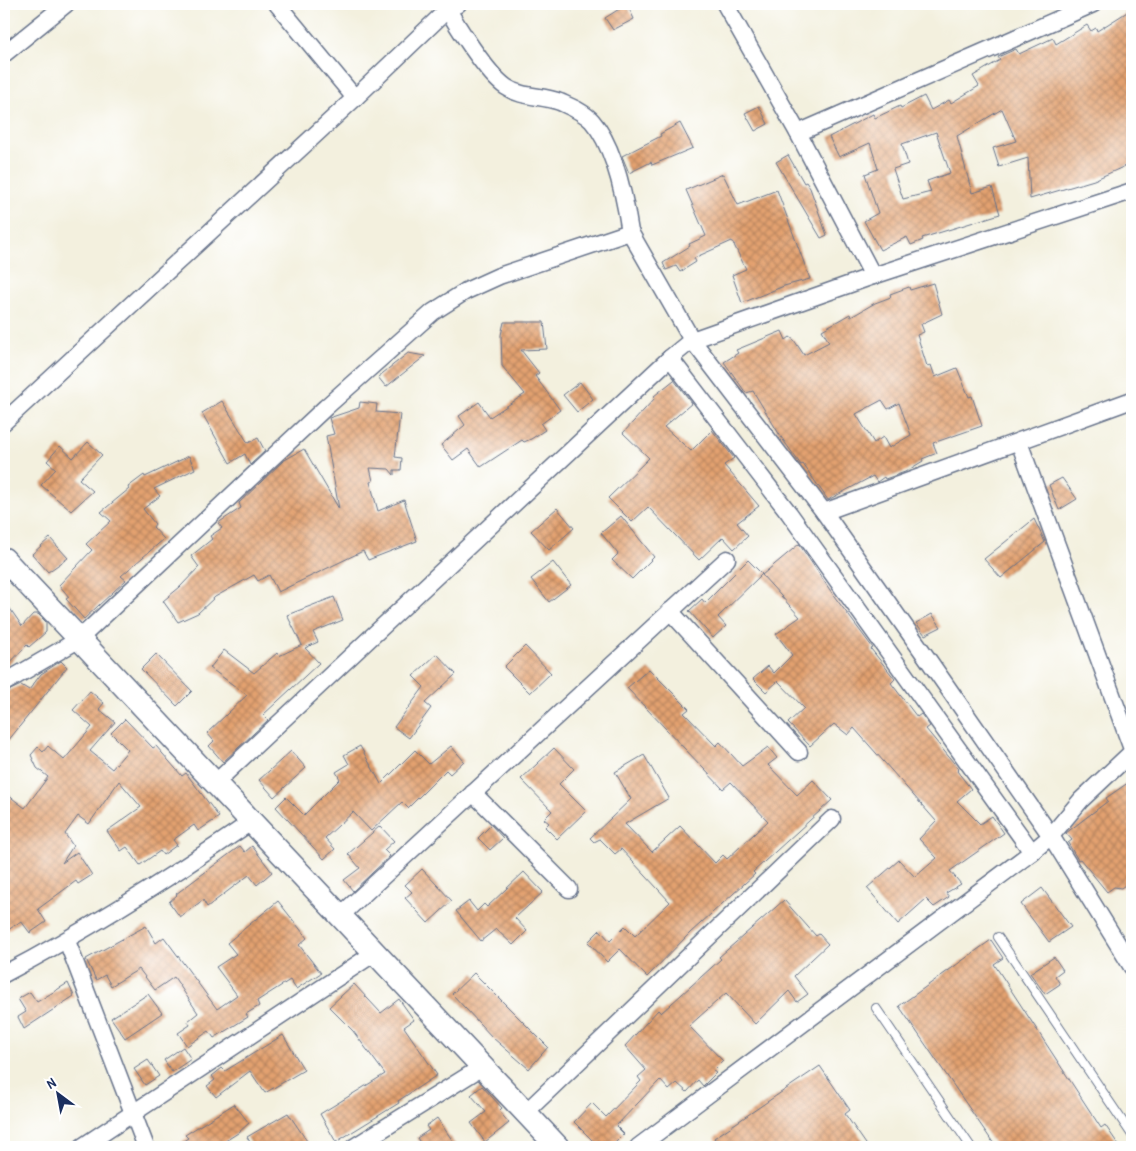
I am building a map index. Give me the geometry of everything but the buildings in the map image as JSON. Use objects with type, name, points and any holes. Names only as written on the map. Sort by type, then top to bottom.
[{"type":"street","points":[[277,4],[355,98]]},
{"type":"street","points":[[725,4],[798,134],[873,276]]},
{"type":"street","points":[[798,134],[1093,4]]},
{"type":"street","points":[[4,422],[355,98],[450,5],[481,59],[505,87],[522,95],[545,97],[561,103],[591,120],[603,135],[611,154],[627,212],[630,232],[692,340],[824,512],[927,658],[1051,836],[1132,967]]},
{"type":"street","points":[[4,54],[60,6]]},
{"type":"street","points":[[214,784],[670,358],[692,340],[873,276],[1132,191]]},
{"type":"street","points":[[4,684],[78,640],[326,408],[433,312],[466,292],[499,276],[630,232]]},
{"type":"street","points":[[670,358],[790,513],[1032,852]]},
{"type":"street","points":[[824,512],[1020,442],[1131,405]]},
{"type":"street","points":[[638,1147],[1032,852],[1051,836],[1081,800],[1132,750],[1020,442]]},
{"type":"street","points":[[4,559],[78,640],[376,952],[558,1147]]},
{"type":"street","points":[[340,916],[727,559]]},
{"type":"street","points":[[670,611],[799,752]]},
{"type":"street","points":[[905,674],[927,658]]},
{"type":"street","points":[[473,793],[569,889]]},
{"type":"street","points":[[525,1112],[832,819]]},
{"type":"street","points":[[4,974],[67,941],[183,869],[251,822]]},
{"type":"street","points":[[67,941],[146,1147]]},
{"type":"street","points":[[82,1147],[376,952]]},
{"type":"street","points":[[354,1147],[482,1067]]},
{"type":"lane","points":[[998,937],[1132,1135]]},
{"type":"lane","points":[[876,1008],[971,1147]]}]
